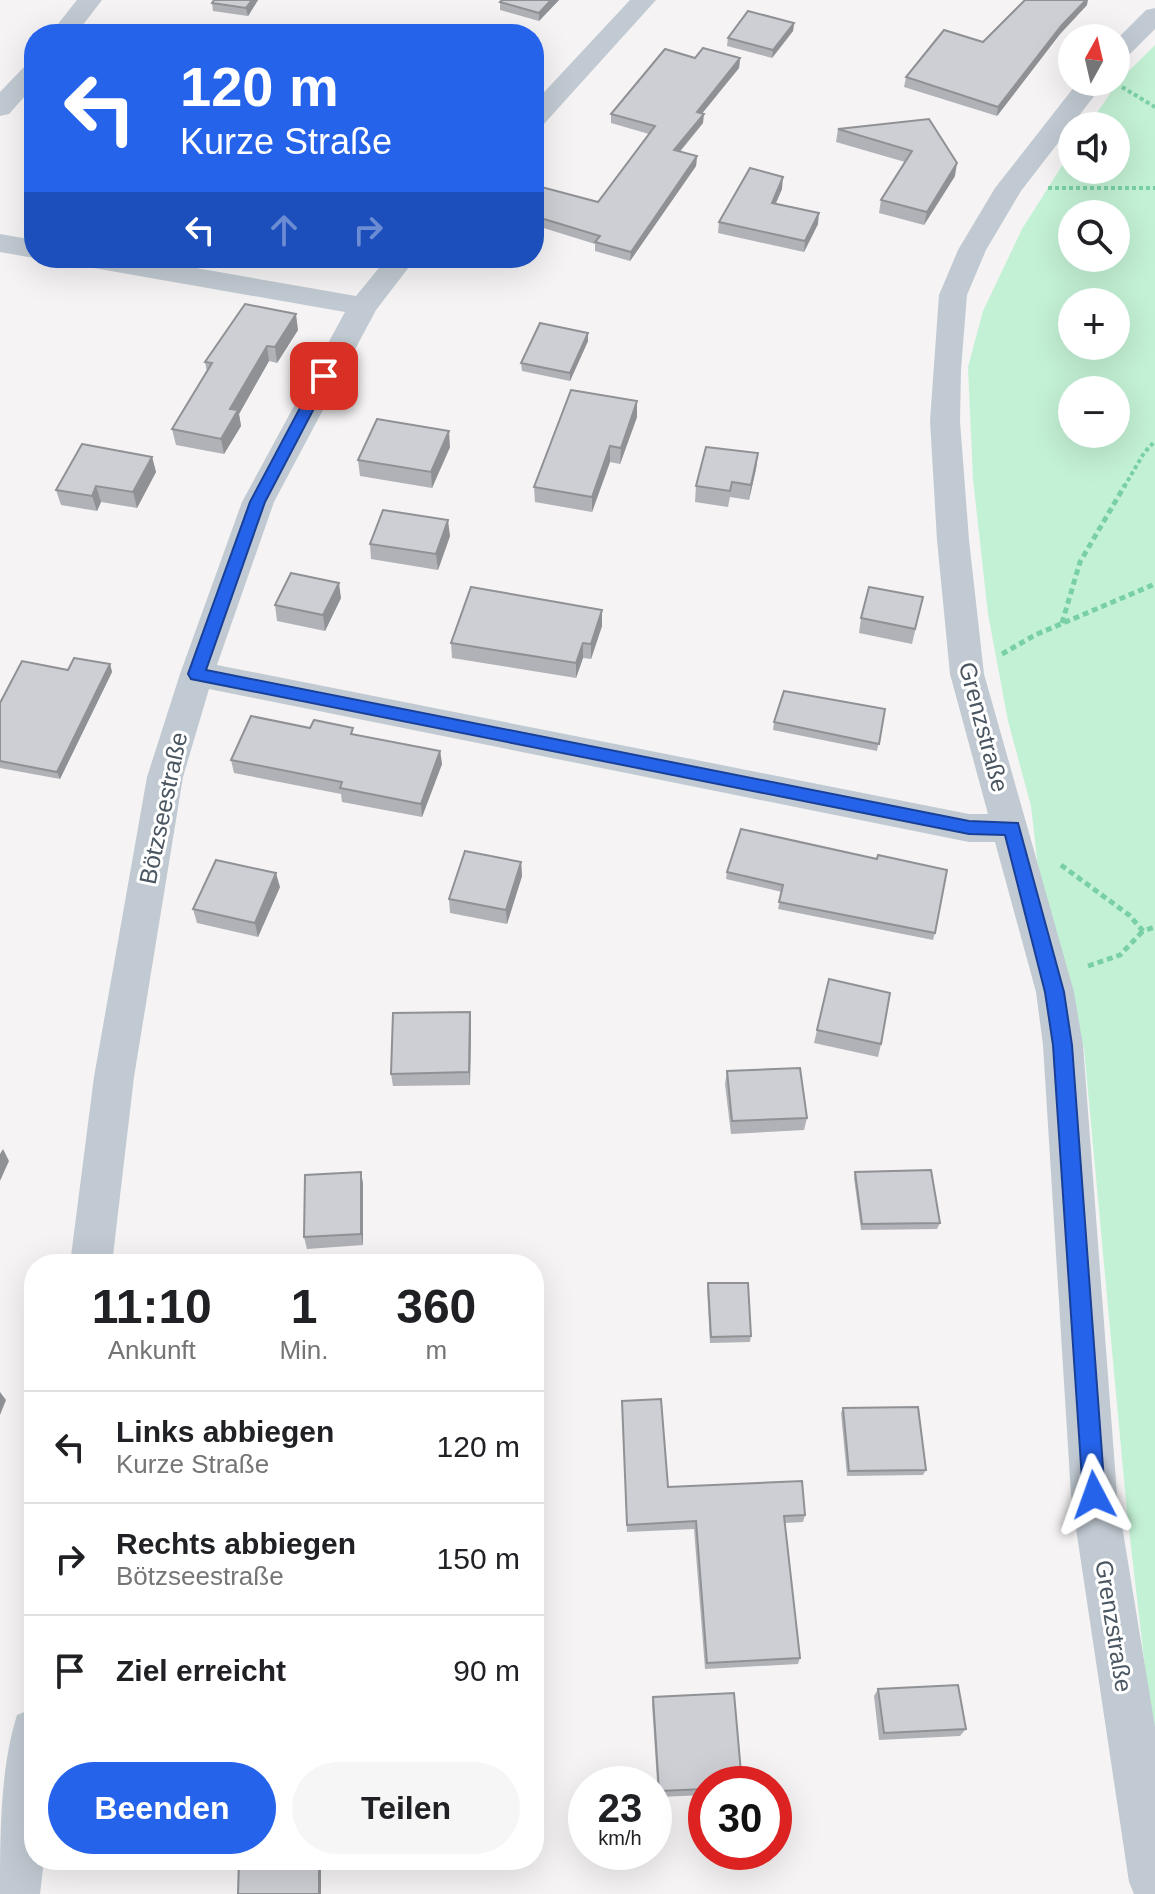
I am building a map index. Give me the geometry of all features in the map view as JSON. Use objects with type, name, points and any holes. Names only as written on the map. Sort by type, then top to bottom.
[{"type":"street","points":[[71,24],[90,0]]},
{"type":"street","points":[[544,108],[644,0]]},
{"type":"street","points":[[1130,40],[1155,15]]},
{"type":"street","points":[[0,108],[24,82]]},
{"type":"street","name":"Grenzstraße","points":[[1081,96],[1009,188],[972,250],[953,295],[945,421],[954,556],[967,674],[1055,992],[1063,1045],[1094,1495],[1155,1882]]},
{"type":"street","points":[[0,243],[24,247]]},
{"type":"street","points":[[145,268],[363,306]]},
{"type":"street","name":"Bötzseestraße","points":[[92,1254],[114,1077],[165,777],[197,674],[258,502],[363,306],[394,268]]},
{"type":"street","points":[[197,674],[969,828],[1012,828]]},
{"type":"street","points":[[14,1894],[24,1813]]},
{"type":"path","points":[[1130,92],[1155,107]]},
{"type":"path","points":[[1009,188],[1155,188]]},
{"type":"path","points":[[1062,624],[1080,562],[1144,453],[1155,441]]},
{"type":"path","points":[[967,674],[1062,624],[1155,584]]},
{"type":"path","points":[[1012,828],[1129,915],[1143,931]]},
{"type":"path","points":[[1055,992],[1086,967],[1120,955],[1143,931],[1155,927]]},
{"type":"green space","points":[[1155,45],[1155,1754],[1127,1512],[1084,1048],[1048,956],[1031,806],[1008,721],[988,614],[973,479],[968,367],[983,311],[1022,229],[1058,172],[1058,184],[1130,184],[1130,112],[1098,112],[1108,96],[1130,96],[1130,70]]},
{"type":"building","points":[[214,0],[252,0],[246,8],[212,3]]},
{"type":"building","points":[[551,0],[539,13],[500,2]]},
{"type":"building","points":[[1025,0],[1086,0],[1063,24],[1058,24],[1058,30],[998,107],[906,77],[944,30],[983,42]]},
{"type":"building","points":[[748,11],[794,23],[773,50],[728,38]]},
{"type":"building","points":[[703,48],[740,58],[697,112],[704,114],[674,150],[697,156],[631,252],[595,242],[600,236],[544,219],[544,188],[598,202],[655,126],[611,114],[665,49],[695,58]]},
{"type":"building","points":[[929,119],[957,163],[927,212],[881,200],[912,151],[838,129]]},
{"type":"building","points":[[750,168],[783,177],[772,203],[819,213],[805,241],[719,222]]},
{"type":"building","points":[[245,304],[296,314],[275,347],[267,346],[230,409],[238,410],[221,439],[172,429],[212,363],[205,362]]},
{"type":"building","points":[[540,323],[588,333],[570,373],[521,363]]},
{"type":"building","points":[[571,390],[637,401],[621,448],[610,446],[592,497],[534,487]]},
{"type":"building","points":[[377,419],[449,431],[431,472],[358,460]]},
{"type":"building","points":[[82,444],[152,457],[133,492],[96,486],[92,496],[56,490]]},
{"type":"building","points":[[706,447],[758,453],[751,485],[732,482],[730,491],[696,486]]},
{"type":"building","points":[[383,510],[448,520],[436,554],[370,544]]},
{"type":"building","points":[[291,573],[339,583],[323,615],[275,605]]},
{"type":"building","points":[[471,587],[602,610],[591,644],[583,643],[576,663],[451,643]]},
{"type":"building","points":[[869,587],[923,597],[915,629],[861,618]]},
{"type":"building","points":[[74,658],[110,664],[57,772],[0,761],[0,703],[22,661],[68,670]]},
{"type":"building","points":[[784,691],[885,709],[879,744],[774,722]]},
{"type":"building","points":[[251,716],[310,728],[314,720],[353,728],[351,734],[440,751],[421,804],[340,788],[342,782],[231,760]]},
{"type":"building","points":[[741,829],[877,859],[878,855],[947,870],[935,933],[779,902],[783,885],[727,872]]},
{"type":"building","points":[[465,851],[521,862],[506,910],[449,899]]},
{"type":"building","points":[[216,860],[276,873],[255,923],[193,909]]},
{"type":"building","points":[[829,979],[890,993],[881,1044],[817,1030]]},
{"type":"building","points":[[470,1012],[469,1072],[391,1074],[393,1013]]},
{"type":"building","points":[[800,1068],[807,1118],[732,1121],[727,1071]]},
{"type":"building","points":[[931,1170],[940,1223],[862,1224],[855,1172]]},
{"type":"building","points":[[361,1172],[361,1234],[304,1237],[305,1175]]},
{"type":"building","points":[[708,1283],[748,1283],[751,1336],[711,1337]]},
{"type":"building","points":[[661,1399],[668,1487],[802,1481],[805,1515],[784,1516],[800,1658],[707,1663],[696,1521],[627,1525],[622,1401]]},
{"type":"building","points":[[918,1407],[926,1470],[849,1471],[843,1408]]},
{"type":"building","points":[[958,1685],[966,1729],[884,1733],[878,1689]]},
{"type":"building","points":[[734,1693],[740,1766],[688,1766],[688,1790],[672,1790],[672,1766],[657,1766],[653,1697]]},
{"type":"building","points":[[239,1870],[319,1870],[319,1894],[238,1894]]},
{"type":"route","points":[[324,376],[258,502],[197,674],[969,828],[1012,828],[1055,992],[1063,1045],[1094,1495]]}]
